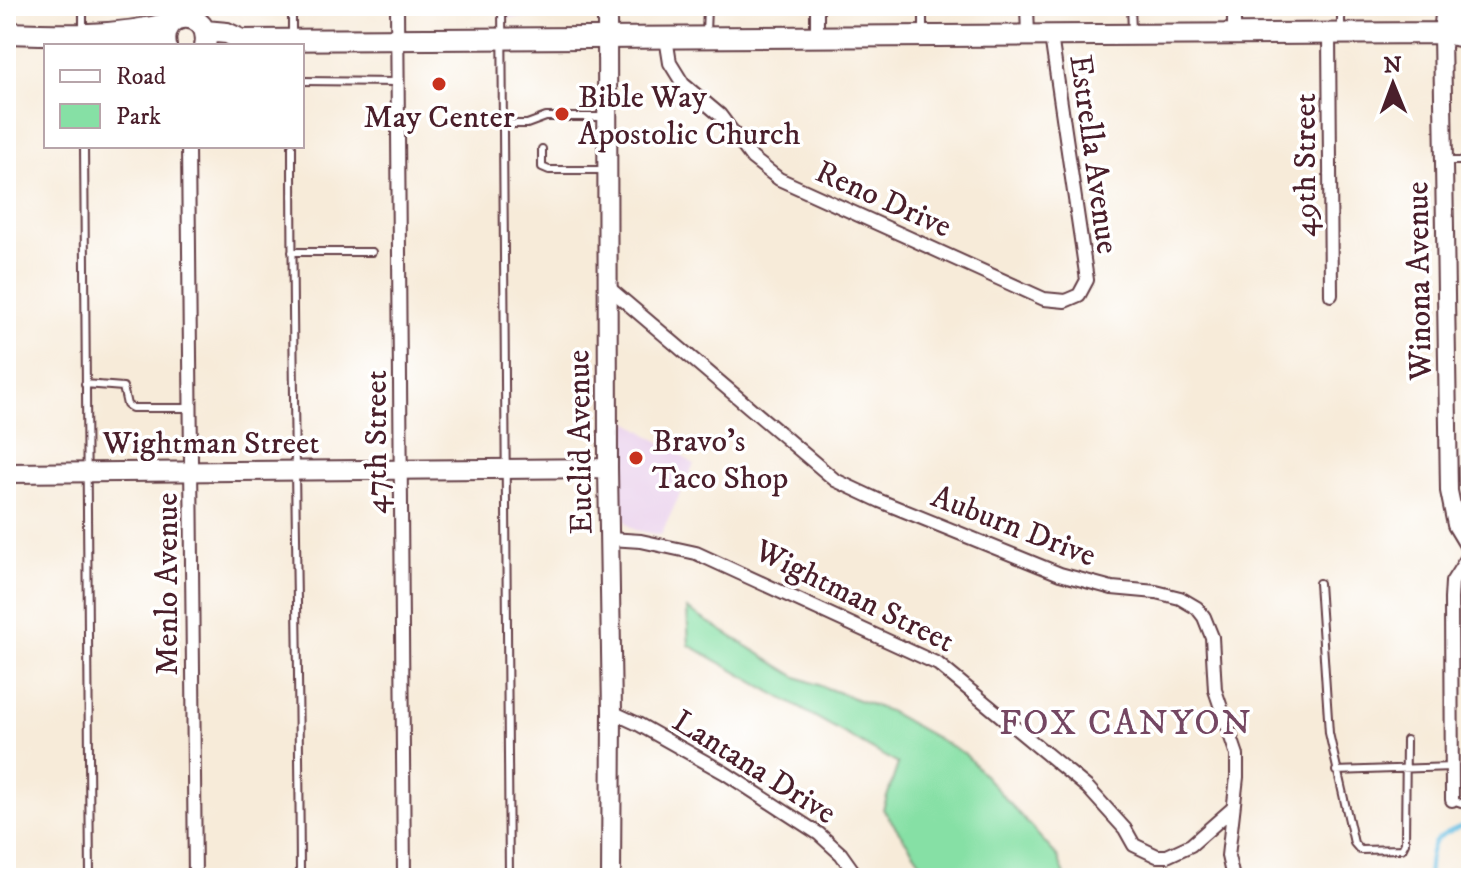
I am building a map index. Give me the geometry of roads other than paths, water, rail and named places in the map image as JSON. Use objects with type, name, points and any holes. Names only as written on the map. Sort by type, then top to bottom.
[{"type":"main road","name":"Euclid Avenue","points":[[607,6],[611,878]]},
{"type":"main road","points":[[1442,33],[1464,18],[1471,18]]},
{"type":"main road","points":[[166,44],[164,36],[190,22]]},
{"type":"main road","points":[[6,33],[144,30],[190,22],[227,33],[238,43],[398,39],[1335,33],[1442,33],[1471,38]]},
{"type":"main road","points":[[6,47],[44,47]]},
{"type":"main road","name":"Wightman Street","points":[[6,473],[608,468]]},
{"type":"street","name":"47th Street","points":[[397,6],[404,878]]},
{"type":"street","points":[[817,6],[817,37]]},
{"type":"street","name":"Estrella Avenue","points":[[1027,6],[1028,36]]},
{"type":"street","points":[[1234,6],[1234,34]]},
{"type":"street","name":"Winona Avenue","points":[[1445,6],[1442,33],[1450,502],[1456,525],[1471,551],[1452,582],[1452,800]]},
{"type":"street","name":"49th Street","points":[[1331,295],[1335,33]]},
{"type":"street","name":"Estrella Avenue","points":[[1051,36],[1087,280]]},
{"type":"street","name":"Reno Drive","points":[[666,38],[670,63],[683,84],[720,115],[752,158],[779,179],[1044,299],[1058,302],[1072,299],[1079,295],[1087,280]]},
{"type":"street","name":"Menlo Avenue","points":[[188,148],[195,878]]},
{"type":"street","name":"Auburn Drive","points":[[608,287],[835,480],[1060,574],[1112,588],[1168,595],[1197,608],[1212,637],[1215,690],[1237,755],[1228,856],[1233,878]]},
{"type":"street","name":"Wightman Street","points":[[610,539],[641,541],[696,553],[938,664],[1088,788],[1125,829],[1134,845],[1157,856],[1167,856],[1191,845],[1232,809]]},
{"type":"street","name":"Lantana Drive","points":[[612,712],[725,773],[819,834],[841,854],[858,878]]},
{"type":"lane","points":[[83,6],[83,33]]},
{"type":"lane","points":[[292,6],[293,43]]},
{"type":"lane","points":[[502,6],[509,878]]},
{"type":"lane","points":[[706,38],[707,6]]},
{"type":"lane","points":[[923,6],[923,36]]},
{"type":"lane","points":[[1131,6],[1132,35]]},
{"type":"lane","points":[[1335,33],[1341,6]]},
{"type":"lane","points":[[304,81],[398,82]]},
{"type":"lane","points":[[503,124],[527,124],[546,117],[606,117]]},
{"type":"lane","points":[[84,148],[90,878]]},
{"type":"lane","points":[[292,148],[300,878]]},
{"type":"lane","points":[[542,149],[542,167],[549,170],[607,170]]},
{"type":"lane","points":[[1444,161],[1471,161]]},
{"type":"lane","points":[[292,252],[372,252]]},
{"type":"lane","points":[[85,384],[123,387],[128,407],[132,408],[191,408]]},
{"type":"lane","points":[[1319,583],[1329,733],[1357,848],[1397,850],[1402,849],[1405,843],[1406,740]]},
{"type":"lane","points":[[1336,771],[1452,767]]},
{"type":"lane","points":[[1452,800],[1464,804],[1471,802]]},
{"type":"waterway","points":[[1428,878],[1430,854],[1436,841],[1471,822]]},
{"type":"place","name":"May Center","points":[[439,84]]},
{"type":"place","name":"Bible Way Apostolic Church","points":[[562,114]]},
{"type":"place","name":"Bravo's Taco Shop","points":[[636,458]]},
{"type":"district","name":"FOX CANYON","points":[[1126,721]]}]
